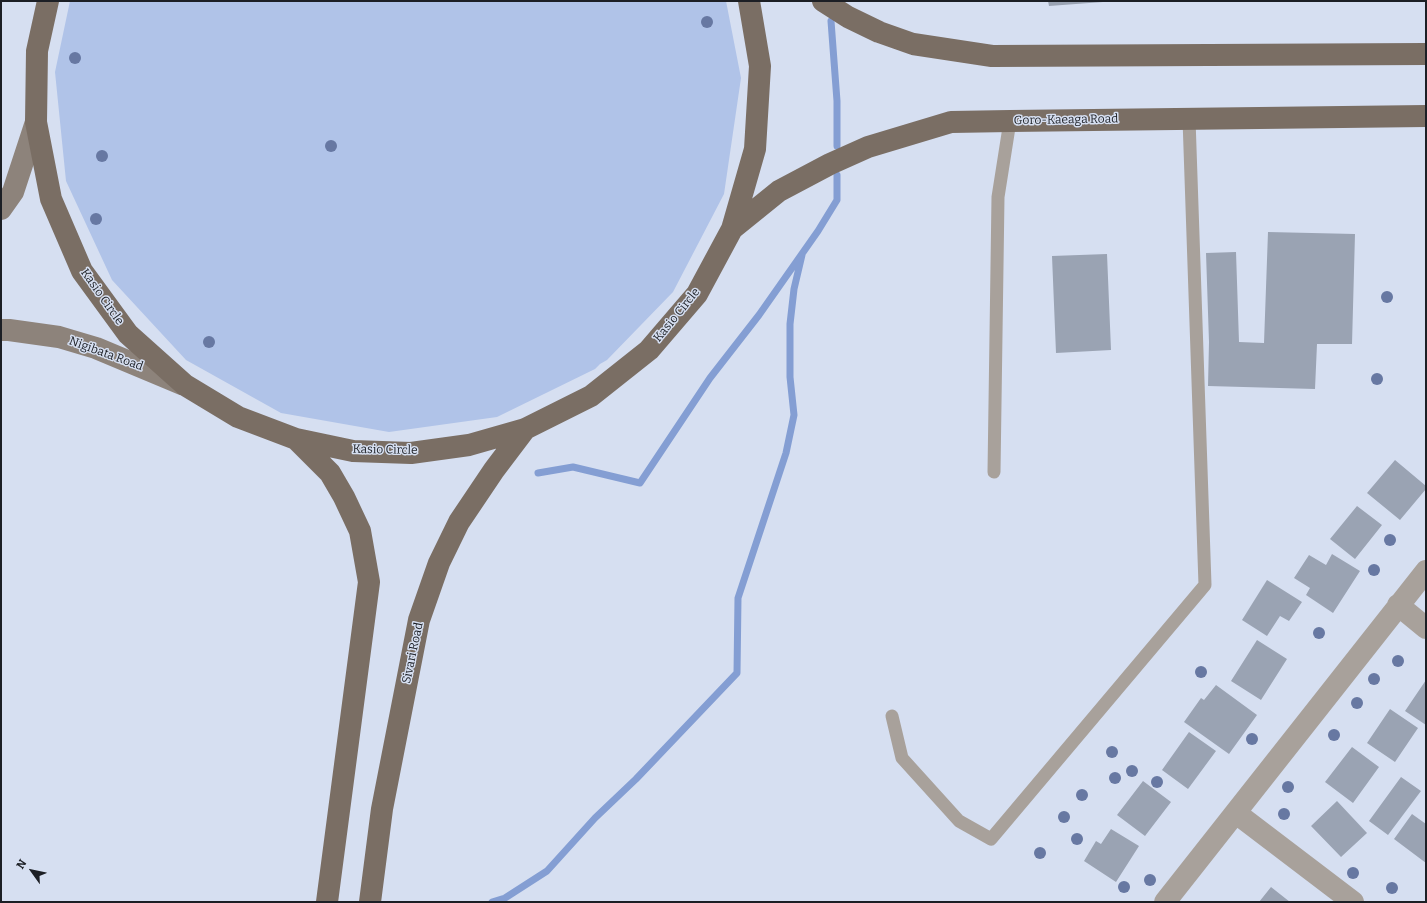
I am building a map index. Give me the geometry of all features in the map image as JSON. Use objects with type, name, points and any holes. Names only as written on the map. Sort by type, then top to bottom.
[{"type":"main road","name":"Kasio Circle","points":[[48,1],[37,51],[36,122],[51,199],[82,271],[128,334],[185,385],[238,417],[296,439],[353,450],[411,453],[469,445],[525,429],[591,396],[649,350],[697,294],[732,229],[755,149],[760,66],[749,1]]},
{"type":"main road","points":[[823,1],[848,17],[878,32],[913,44],[992,56],[1426,54]]},
{"type":"main road","name":"Goro-Kaeaga Road","points":[[732,229],[779,191],[830,164],[868,148],[951,122],[1426,116]]},
{"type":"main road","name":"Sivari Road","points":[[370,902],[382,809],[418,620],[439,563],[459,522],[494,470],[525,429]]},
{"type":"main road","points":[[296,439],[330,473],[344,497],[360,531],[369,582],[327,902]]},
{"type":"street","points":[[1,209],[13,192],[36,122]]},
{"type":"street","name":"Nigibata Road","points":[[1,330],[59,337],[96,348],[185,385]]},
{"type":"street","points":[[1165,902],[1426,571]]},
{"type":"street","points":[[1398,605],[1426,628]]},
{"type":"street","points":[[1236,813],[1354,902]]},
{"type":"lane","points":[[892,716],[902,758],[959,821],[991,839],[1204,585],[1189,119]]},
{"type":"lane","points":[[994,472],[998,197],[1010,121]]},
{"type":"shaded area","points":[[70,1],[726,1],[741,78],[724,194],[673,292],[607,360],[595,369],[497,417],[389,432],[281,413],[186,360],[112,280],[66,181],[55,72]]},
{"type":"building","points":[[1048,1],[1103,1],[1103,2],[1049,6]]},
{"type":"building","points":[[1268,232],[1355,234],[1352,344],[1317,344],[1315,389],[1208,386],[1209,342],[1206,253],[1236,252],[1239,342],[1264,343]]},
{"type":"building","points":[[1107,254],[1111,350],[1056,353],[1052,256]]},
{"type":"building","points":[[1395,460],[1426,486],[1426,489],[1400,520],[1367,493]]},
{"type":"building","points":[[1357,506],[1382,525],[1355,559],[1330,539]]},
{"type":"building","points":[[1332,554],[1360,571],[1333,613],[1306,595],[1310,588],[1294,578],[1309,555],[1326,565]]},
{"type":"building","points":[[1267,580],[1302,602],[1289,621],[1280,616],[1267,636],[1242,620]]},
{"type":"building","points":[[1257,640],[1287,659],[1261,700],[1231,681]]},
{"type":"building","points":[[1426,680],[1426,725],[1405,711]]},
{"type":"building","points":[[1216,685],[1257,715],[1229,754],[1184,722],[1201,698],[1204,700]]},
{"type":"building","points":[[1390,709],[1418,728],[1395,762],[1367,743]]},
{"type":"building","points":[[1189,732],[1216,751],[1188,789],[1162,770]]},
{"type":"building","points":[[1352,747],[1379,767],[1353,803],[1325,782]]},
{"type":"building","points":[[1401,777],[1421,791],[1388,835],[1369,821]]},
{"type":"building","points":[[1143,781],[1171,802],[1145,836],[1117,815]]},
{"type":"building","points":[[1337,801],[1367,833],[1341,857],[1311,826]]},
{"type":"building","points":[[1412,814],[1426,824],[1426,863],[1394,839]]},
{"type":"building","points":[[1111,829],[1139,846],[1116,882],[1084,861],[1096,841],[1101,844]]},
{"type":"building","points":[[1271,887],[1290,902],[1259,902]]},
{"type":"waterway","points":[[831,21],[837,101],[837,146]]},
{"type":"waterway","points":[[538,473],[573,467],[640,483],[710,378],[759,315],[818,231],[837,200],[837,175]]},
{"type":"waterway","points":[[492,902],[505,898],[547,871],[595,818],[636,779],[737,673],[738,598],[786,453],[794,415],[790,377],[790,324],[794,289],[802,255]]}]
